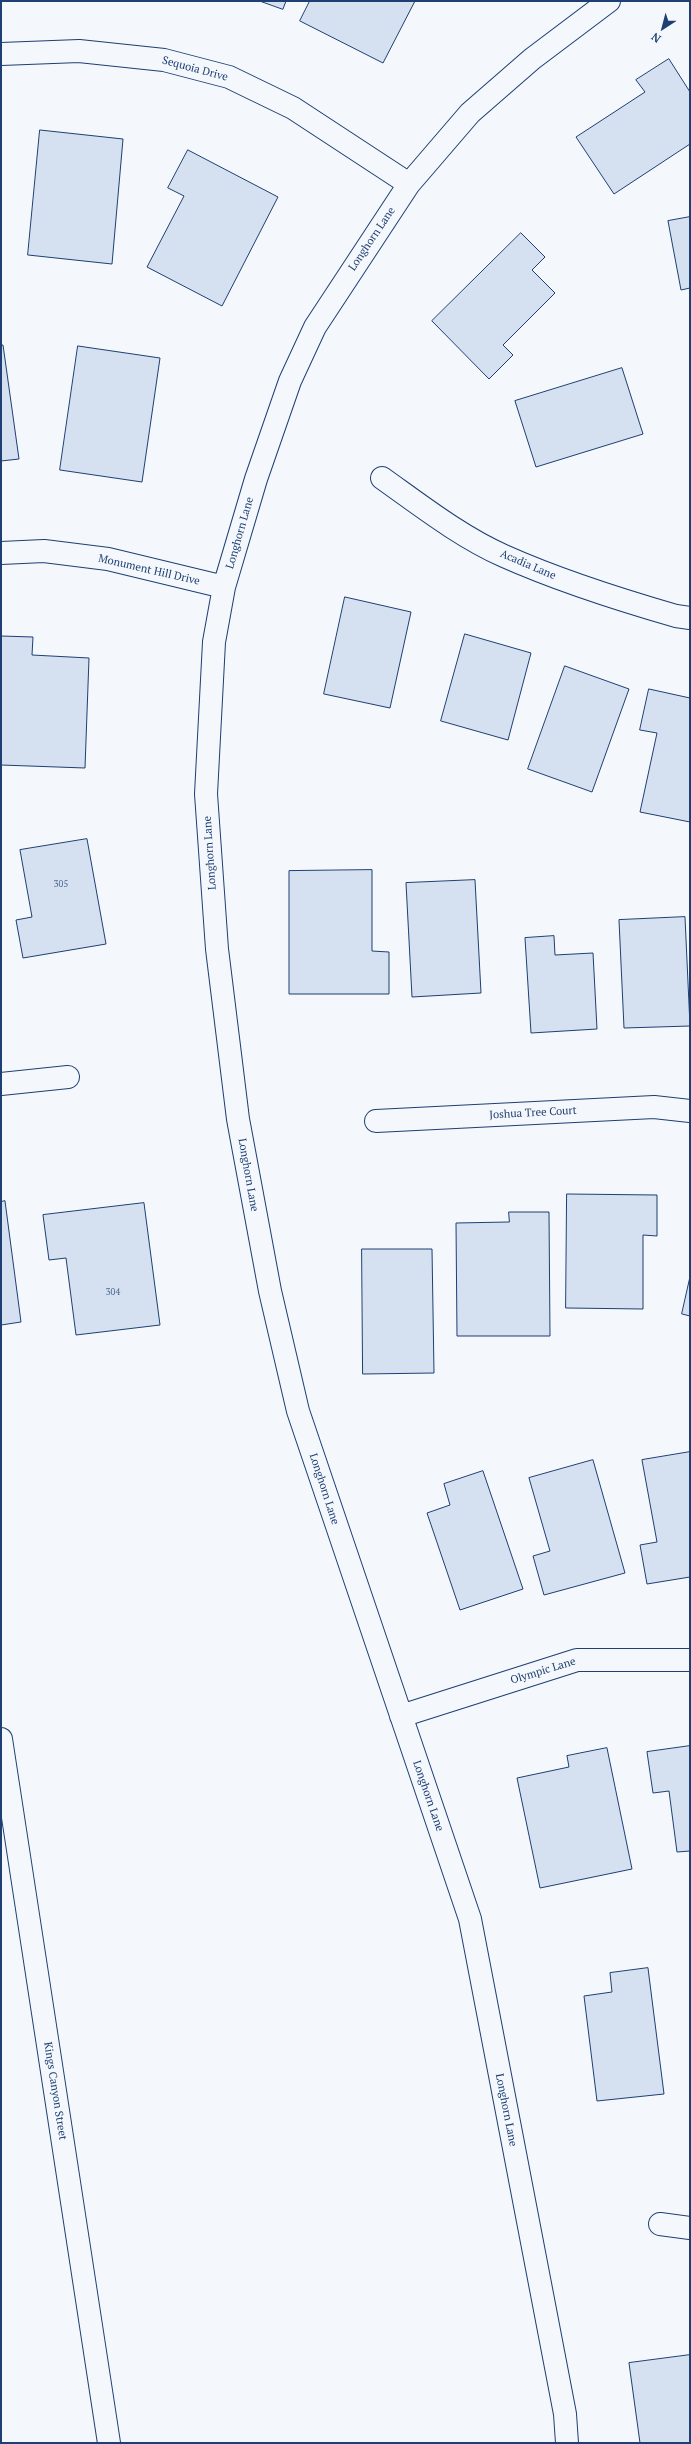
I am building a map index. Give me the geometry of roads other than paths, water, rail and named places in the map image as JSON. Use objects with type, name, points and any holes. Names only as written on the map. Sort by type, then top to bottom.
[{"type":"street","name":"Longhorn Lane","points":[[567,2443],[565,2414],[470,1919],[298,1411],[270,1291],[238,1119],[217,949],[206,794],[214,642],[224,587],[256,479],[290,381],[315,327],[408,184],[470,113],[532,59],[609,1]]},
{"type":"street","name":"Sequoia Drive","points":[[1,54],[79,50],[164,60],[229,77],[292,108],[408,184]]},
{"type":"street","name":"Acadia Lane","points":[[382,478],[434,515],[503,556],[584,589],[676,616],[690,618]]},
{"type":"street","name":"Monument Hill Drive","points":[[1,553],[44,551],[108,559],[224,587]]},
{"type":"street","points":[[1,1084],[68,1077]]},
{"type":"street","name":"Joshua Tree Court","points":[[376,1121],[654,1107],[690,1111]]},
{"type":"street","name":"Olympic Lane","points":[[401,1716],[577,1660],[690,1660]]},
{"type":"street","name":"Kings Canyon Street","points":[[1,1738],[109,2443]]},
{"type":"street","points":[[660,2224],[690,2228]]}]
